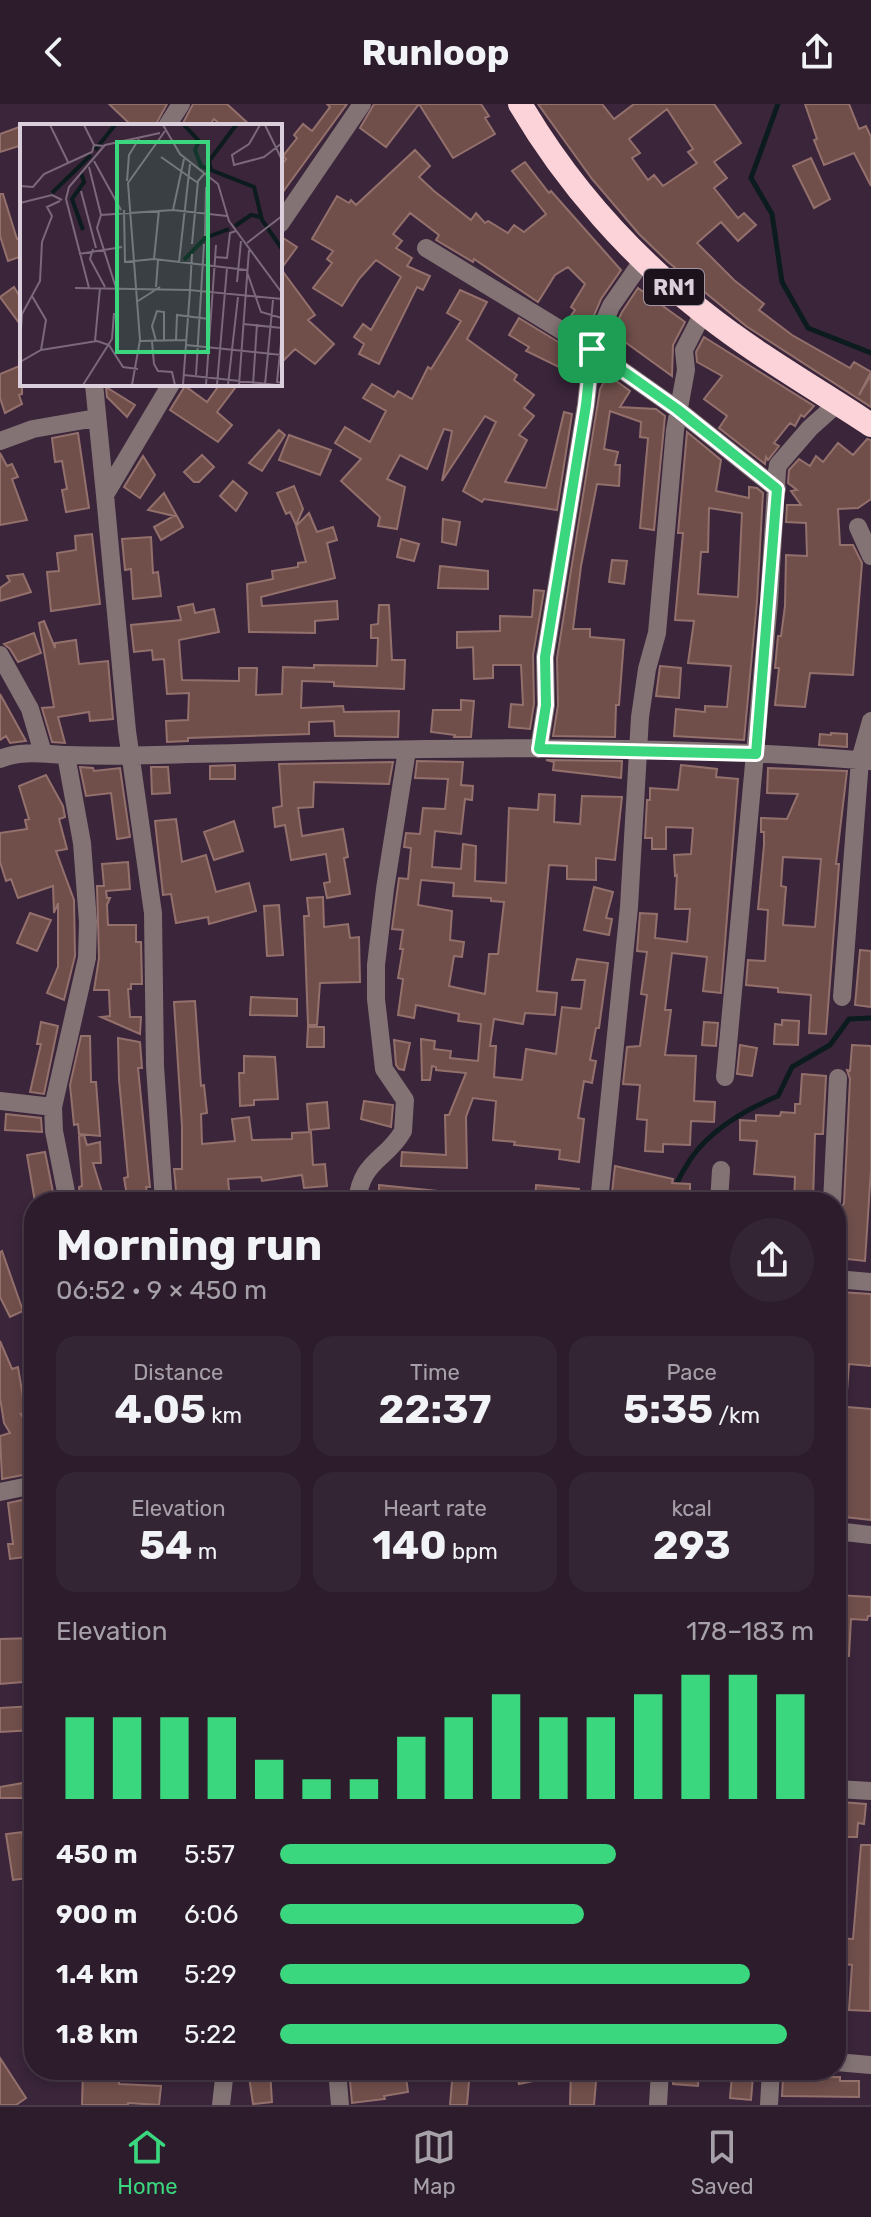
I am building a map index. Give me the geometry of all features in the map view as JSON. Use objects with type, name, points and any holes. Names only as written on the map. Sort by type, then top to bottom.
[{"type":"highway","name":"RN1","points":[[520,104],[544,145],[602,217],[643,260],[703,313],[871,425]]},
{"type":"street","points":[[168,124],[181,104]]},
{"type":"street","points":[[282,221],[362,104]]},
{"type":"street","points":[[426,248],[592,349],[677,409],[777,489]]},
{"type":"street","points":[[539,749],[546,705],[545,657],[586,405],[592,349],[611,306],[643,260]]},
{"type":"street","points":[[600,1192],[629,907],[644,683],[657,633],[677,409],[686,370],[684,350],[703,313]]},
{"type":"street","points":[[94,386],[131,756],[153,913],[156,1090],[163,1192]]},
{"type":"street","points":[[105,495],[170,386]]},
{"type":"street","points":[[725,1077],[748,810],[756,754],[778,465],[810,428],[838,403]]},
{"type":"street","points":[[0,441],[33,429],[96,418]]},
{"type":"street","points":[[858,527],[871,556]]},
{"type":"street","points":[[0,655],[30,709],[43,753]]},
{"type":"street","points":[[842,997],[871,721]]},
{"type":"street","points":[[0,759],[10,755],[43,753],[131,756],[539,749],[865,760]]},
{"type":"street","points":[[358,1192],[360,1181],[403,1131],[405,1100],[384,1069],[376,999],[376,965],[407,750]]},
{"type":"street","points":[[66,755],[82,843],[88,922],[87,958],[53,1107],[54,1131],[66,1192]]},
{"type":"street","points":[[832,1192],[838,1078]]},
{"type":"street","points":[[0,1101],[53,1107]]},
{"type":"street","points":[[720,1192],[721,1170]]},
{"type":"street","points":[[846,1280],[871,1282]]},
{"type":"street","points":[[0,1492],[24,1487]]},
{"type":"street","points":[[846,1532],[871,1535]]},
{"type":"street","points":[[846,1790],[871,1791]]},
{"type":"street","points":[[846,2063],[871,2065]]},
{"type":"street","points":[[221,2105],[224,2080]]},
{"type":"street","points":[[338,2080],[340,2105]]},
{"type":"street","points":[[658,2105],[659,2080]]},
{"type":"street","points":[[769,2105],[770,2080]]},
{"type":"building","points":[[109,104],[167,104],[156,124],[130,124]]},
{"type":"building","points":[[193,104],[227,104],[249,124],[220,124],[214,119],[210,124],[183,123]]},
{"type":"building","points":[[327,104],[347,104],[282,193],[282,164],[286,159],[283,156],[297,138],[294,135],[303,124],[312,131],[330,107]]},
{"type":"building","points":[[374,104],[419,104],[386,147],[360,128]]},
{"type":"building","points":[[419,104],[481,104],[495,134],[453,158]]},
{"type":"building","points":[[538,104],[602,104],[614,119],[634,104],[714,104],[741,143],[714,162],[727,178],[714,188],[738,218],[744,213],[756,225],[738,241],[721,222],[697,243],[734,280],[764,304],[759,310],[792,335],[850,368],[854,362],[871,372],[859,395],[871,375],[871,407],[746,326],[668,262],[639,234],[592,179]],"holes":[[[667,109],[693,149],[688,152],[697,163],[663,186],[654,175],[648,180],[632,158],[640,153],[629,139]]]},
{"type":"building","points":[[805,104],[849,104],[859,129],[866,126],[871,137],[871,186],[854,153],[824,165]]},
{"type":"building","points":[[20,127],[20,146],[0,152],[0,134]]},
{"type":"building","points":[[415,150],[430,166],[419,177],[434,191],[471,220],[476,213],[485,223],[488,221],[508,233],[514,225],[524,232],[546,214],[512,171],[525,162],[549,193],[551,191],[621,270],[601,299],[587,332],[568,320],[575,310],[571,307],[585,284],[568,267],[555,275],[538,302],[474,259],[473,262],[436,240],[439,235],[410,213],[393,234],[402,241],[396,248],[412,258],[407,266],[430,276],[423,290],[417,287],[379,364],[359,354],[364,344],[354,337],[363,324],[371,330],[401,277],[376,260],[342,306],[313,288],[332,263],[327,259],[333,251],[312,239],[337,196],[356,205]]},
{"type":"building","points":[[811,158],[830,199],[814,208],[793,166]]},
{"type":"building","points":[[0,194],[3,194],[17,239],[20,238],[20,257],[8,261],[0,236]]},
{"type":"building","points":[[282,237],[297,247],[282,268]]},
{"type":"building","points":[[282,270],[315,315],[308,320],[334,344],[315,364],[295,349],[282,362]]},
{"type":"building","points":[[14,287],[20,297],[20,324],[0,297]]},
{"type":"building","points":[[638,288],[685,322],[673,345],[672,376],[625,342],[617,352],[607,345],[622,312]]},
{"type":"building","points":[[460,290],[487,302],[467,339],[517,375],[514,380],[534,395],[524,408],[534,416],[519,435],[527,440],[505,482],[546,488],[564,412],[572,414],[557,510],[484,499],[482,502],[463,491],[496,422],[485,416],[442,481],[452,431],[444,429],[427,469],[400,455],[387,479],[405,487],[397,529],[378,526],[380,517],[341,481],[361,459],[335,443],[345,427],[370,442],[386,411],[363,398],[372,384],[394,397],[398,391],[412,399],[428,367],[431,369],[461,321],[447,313]]},
{"type":"building","points":[[519,318],[578,354],[569,372],[526,351],[529,347],[509,335]]},
{"type":"building","points":[[704,337],[814,406],[804,417],[801,415],[795,426],[790,423],[774,443],[779,446],[768,460],[766,457],[765,464],[719,428],[727,416],[704,399],[722,376],[697,362],[696,352]]},
{"type":"building","points":[[20,366],[22,394],[19,395],[22,404],[5,413],[0,398],[0,374]]},
{"type":"building","points":[[608,375],[630,391],[620,407],[656,409],[665,416],[654,530],[640,528],[648,438],[640,437],[641,422],[610,411],[604,449],[618,452],[615,465],[620,465],[619,486],[597,484],[573,629],[590,629],[590,637],[624,640],[615,737],[553,736],[558,705],[557,658],[600,389]]},
{"type":"building","points":[[185,386],[207,402],[219,386],[236,386],[217,412],[232,425],[218,442],[170,410]]},
{"type":"building","points":[[106,387],[135,405],[127,417],[107,397]]},
{"type":"building","points":[[279,430],[285,435],[262,471],[249,463]]},
{"type":"building","points":[[687,432],[721,460],[716,491],[749,498],[749,487],[763,493],[744,740],[674,736],[676,709],[705,712],[705,706],[727,707],[731,666],[688,663],[694,621],[675,620],[683,533],[678,533]],"holes":[[[709,508],[742,513],[738,597],[698,594],[701,552],[708,552]]]},
{"type":"building","points":[[78,433],[89,508],[66,512],[62,490],[67,489],[62,461],[55,462],[52,438]]},
{"type":"building","points":[[289,435],[331,450],[320,475],[279,460]]},
{"type":"building","points":[[867,439],[871,440],[871,499],[858,508],[838,509],[840,545],[853,545],[862,563],[853,675],[810,673],[805,707],[775,705],[778,636],[781,636],[785,606],[786,555],[807,556],[806,523],[786,522],[787,505],[801,505],[791,491],[797,490],[788,483],[789,470],[799,459],[810,466],[816,456],[823,462],[838,443],[853,455]]},
{"type":"building","points":[[0,453],[7,466],[12,464],[18,477],[12,479],[27,520],[0,525]]},
{"type":"building","points":[[202,455],[214,467],[199,482],[194,482],[184,472]]},
{"type":"building","points":[[143,456],[155,475],[140,498],[124,487]]},
{"type":"building","points":[[233,481],[247,493],[236,511],[220,496]]},
{"type":"building","points":[[294,486],[303,509],[296,525],[290,512],[286,514],[277,493]]},
{"type":"building","points":[[164,493],[183,527],[161,540],[154,527],[174,516],[148,510]]},
{"type":"building","points":[[309,513],[317,532],[333,527],[337,540],[327,543],[335,578],[261,597],[262,606],[337,601],[338,619],[315,621],[315,633],[249,632],[247,584],[273,579],[272,571],[298,567],[298,563],[306,562],[296,526]]},
{"type":"building","points":[[443,519],[460,522],[456,545],[442,542]]},
{"type":"building","points":[[92,534],[100,604],[51,611],[47,572],[59,571],[57,553],[76,550],[75,536]]},
{"type":"building","points":[[151,537],[153,573],[158,572],[161,596],[133,599],[131,569],[125,570],[122,539]]},
{"type":"building","points":[[401,539],[419,544],[414,561],[397,557]]},
{"type":"building","points":[[612,560],[627,561],[624,584],[609,582]]},
{"type":"building","points":[[440,566],[488,571],[488,589],[438,588]]},
{"type":"building","points":[[23,574],[31,592],[0,601],[0,588],[10,581],[7,576]]},
{"type":"building","points":[[534,590],[544,591],[533,655],[534,704],[530,729],[509,727],[511,704],[523,705],[521,665],[493,665],[493,678],[474,679],[473,647],[457,648],[457,632],[500,631],[500,616],[532,617]]},
{"type":"building","points":[[193,604],[195,613],[214,609],[219,632],[179,640],[182,680],[239,681],[239,668],[257,668],[256,695],[282,694],[283,667],[377,666],[378,638],[371,638],[371,625],[378,624],[379,605],[389,605],[392,660],[405,660],[404,689],[334,686],[334,682],[302,681],[301,708],[343,706],[344,712],[399,711],[398,737],[335,736],[334,721],[309,722],[309,734],[188,738],[188,741],[167,742],[166,721],[188,720],[189,693],[167,694],[164,659],[153,660],[152,650],[134,652],[131,625],[181,620],[178,607]]},
{"type":"building","points":[[44,621],[55,648],[55,643],[76,640],[79,664],[108,661],[113,719],[90,721],[89,712],[58,717],[65,743],[52,742],[42,708],[54,707],[39,623]]},
{"type":"building","points":[[34,633],[41,653],[18,662],[4,644]]},
{"type":"building","points":[[660,666],[681,668],[679,698],[656,696]]},
{"type":"building","points":[[0,694],[26,741],[10,743],[6,736],[0,740]]},
{"type":"building","points":[[461,700],[474,701],[471,737],[431,732],[433,710],[461,710]]},
{"type":"building","points":[[820,734],[847,734],[847,747],[819,745]]},
{"type":"building","points":[[546,760],[622,761],[621,778],[553,770],[554,762]]},
{"type":"building","points":[[417,761],[463,762],[461,785],[473,786],[472,800],[465,799],[461,834],[435,831],[432,867],[461,869],[463,844],[476,846],[475,881],[506,883],[509,808],[538,810],[539,794],[555,795],[554,822],[580,824],[582,796],[622,797],[615,860],[596,858],[596,880],[567,879],[567,866],[549,865],[537,991],[557,993],[555,1015],[525,1013],[523,1024],[494,1019],[490,1046],[496,1046],[494,1077],[522,1080],[526,1049],[556,1054],[562,1007],[581,1009],[585,980],[572,980],[577,959],[608,963],[599,1028],[596,1028],[590,1060],[596,1061],[592,1083],[584,1081],[578,1118],[584,1119],[579,1162],[559,1159],[560,1150],[493,1140],[496,1101],[473,1098],[466,1117],[467,1168],[401,1166],[402,1152],[446,1155],[445,1115],[449,1115],[466,1073],[436,1070],[432,1066],[430,1080],[422,1080],[421,1039],[435,1041],[434,1049],[451,1051],[450,1058],[478,1061],[481,1024],[458,1021],[459,1014],[416,1005],[414,1018],[398,1015],[403,979],[398,978],[403,930],[392,929],[399,878],[408,879],[411,848],[404,847],[406,833],[420,834],[423,808],[445,809],[448,779],[415,778]],"holes":[[[421,880],[454,883],[453,896],[491,898],[491,901],[504,902],[498,954],[489,954],[485,994],[449,986],[454,956],[462,957],[464,942],[450,940],[452,911],[418,905]]]},
{"type":"building","points":[[393,762],[389,784],[314,782],[313,807],[298,808],[302,836],[343,829],[350,894],[327,898],[324,883],[330,882],[326,854],[291,860],[285,825],[275,827],[273,808],[282,806],[279,764]]},
{"type":"building","points":[[235,765],[235,779],[210,779],[210,766]]},
{"type":"building","points":[[681,765],[717,769],[716,777],[738,779],[721,993],[703,991],[707,957],[672,953],[665,1010],[671,1010],[665,1055],[696,1056],[694,1101],[715,1102],[714,1122],[691,1121],[690,1145],[663,1144],[663,1152],[645,1151],[647,1120],[637,1119],[640,1085],[623,1084],[627,1047],[640,1046],[647,995],[641,994],[647,952],[637,951],[640,913],[657,914],[655,938],[687,942],[690,909],[675,909],[677,875],[674,855],[691,854],[693,828],[666,827],[666,849],[652,849],[652,838],[645,838],[647,800],[650,800],[650,788],[678,790]]},
{"type":"building","points":[[80,767],[93,768],[94,771],[120,768],[130,837],[117,839],[111,793],[86,796]]},
{"type":"building","points":[[151,767],[168,767],[170,793],[152,794]]},
{"type":"building","points":[[768,768],[847,771],[836,864],[839,864],[826,1034],[809,1033],[811,995],[746,985],[748,960],[765,961],[768,910],[758,909],[764,845],[761,818],[787,819],[798,794],[767,793]],"holes":[[[783,857],[821,859],[815,927],[783,925],[786,887],[781,886]]]},
{"type":"building","points":[[46,775],[63,806],[65,817],[59,819],[67,849],[56,851],[74,900],[75,956],[64,1000],[47,993],[58,967],[58,903],[54,913],[53,886],[18,898],[11,879],[6,881],[0,862],[0,833],[27,829],[25,820],[29,819],[19,786]]},
{"type":"building","points":[[176,819],[182,862],[206,855],[216,892],[249,883],[256,911],[209,924],[208,917],[176,923],[171,894],[163,895],[155,821]]},
{"type":"building","points":[[234,821],[243,851],[214,860],[204,832]]},
{"type":"building","points":[[128,862],[130,889],[106,891],[107,898],[110,898],[107,905],[108,925],[136,925],[136,942],[141,942],[142,984],[131,984],[131,989],[128,989],[130,1017],[141,1017],[140,1034],[101,1017],[110,1016],[109,990],[94,990],[99,958],[97,886],[104,886],[102,864]]},
{"type":"building","points":[[594,887],[613,892],[606,918],[612,919],[609,935],[584,930]]},
{"type":"building","points":[[323,897],[324,927],[348,924],[350,938],[359,937],[360,982],[320,983],[317,1025],[308,1025],[304,916],[309,916],[307,898]]},
{"type":"building","points":[[279,905],[283,955],[267,956],[264,906]]},
{"type":"building","points":[[30,913],[51,920],[37,951],[17,943]]},
{"type":"building","points":[[860,950],[871,951],[871,1007],[855,1005]]},
{"type":"building","points":[[251,997],[297,999],[297,1016],[250,1015]]},
{"type":"building","points":[[195,1001],[201,1086],[204,1085],[207,1113],[201,1114],[202,1144],[235,1141],[232,1119],[249,1117],[252,1140],[292,1139],[292,1133],[311,1132],[313,1165],[325,1164],[327,1186],[304,1188],[302,1175],[262,1181],[261,1177],[228,1179],[229,1192],[176,1192],[174,1169],[182,1169],[182,1127],[174,1002]]},
{"type":"building","points":[[782,1020],[799,1021],[798,1045],[774,1044],[775,1024],[782,1025]]},
{"type":"building","points":[[41,1022],[58,1026],[44,1094],[30,1092],[41,1044],[37,1044]]},
{"type":"building","points":[[704,1022],[718,1023],[716,1046],[702,1045]]},
{"type":"building","points":[[308,1027],[324,1027],[324,1047],[307,1047]]},
{"type":"building","points":[[81,1036],[90,1036],[91,1082],[96,1082],[100,1136],[79,1134],[78,1124],[74,1125],[70,1085]]},
{"type":"building","points":[[118,1038],[140,1042],[142,1068],[138,1068],[150,1187],[146,1187],[147,1192],[126,1192],[124,1178],[128,1177]]},
{"type":"building","points":[[394,1040],[410,1043],[404,1070],[396,1065]]},
{"type":"building","points":[[740,1045],[757,1048],[752,1076],[737,1074]]},
{"type":"building","points":[[852,1045],[871,1046],[871,1170],[865,1261],[846,1259],[845,1192],[850,1079],[847,1070],[850,1071]]},
{"type":"building","points":[[244,1056],[275,1057],[278,1099],[254,1100],[254,1105],[240,1106],[239,1073],[244,1073]]},
{"type":"building","points":[[802,1074],[826,1076],[823,1134],[815,1134],[813,1192],[794,1192],[795,1177],[754,1174],[757,1141],[740,1140],[740,1120],[756,1121],[756,1115],[795,1113],[795,1104],[800,1104]]},
{"type":"building","points":[[364,1101],[393,1105],[391,1127],[361,1119]]},
{"type":"building","points":[[327,1102],[329,1128],[309,1130],[307,1104]]},
{"type":"building","points":[[6,1114],[41,1118],[42,1132],[5,1130]]},
{"type":"building","points":[[84,1135],[87,1145],[100,1142],[101,1163],[93,1163],[102,1192],[79,1192],[82,1186],[79,1136]]},
{"type":"building","points":[[45,1152],[53,1192],[33,1192],[27,1155]]},
{"type":"building","points":[[615,1166],[673,1179],[672,1183],[690,1184],[690,1192],[612,1192]]},
{"type":"building","points":[[379,1185],[447,1192],[379,1192]]},
{"type":"building","points":[[536,1185],[579,1189],[579,1192],[536,1192]]},
{"type":"building","points":[[2,1251],[23,1311],[10,1317],[0,1297]]},
{"type":"building","points":[[846,1292],[871,1294],[871,1366],[849,1364],[846,1405]]},
{"type":"building","points":[[0,1341],[12,1369],[18,1367],[24,1397],[24,1414],[21,1414],[24,1420],[24,1475],[2,1479],[0,1436],[10,1433],[4,1423],[0,1398]]},
{"type":"building","points":[[846,1407],[871,1409],[871,1520],[846,1517]]},
{"type":"building","points":[[24,1500],[24,1557],[10,1559],[8,1544],[13,1544],[8,1503]]},
{"type":"building","points":[[846,1596],[871,1597],[871,1616],[867,1620],[851,1619],[849,1656],[846,1656]]},
{"type":"building","points":[[24,1638],[24,1682],[0,1684],[0,1639]]},
{"type":"building","points":[[24,1707],[24,1731],[0,1732],[0,1708]]},
{"type":"building","points":[[24,1783],[24,1798],[0,1798],[0,1787]]},
{"type":"building","points":[[846,1802],[866,1804],[864,1824],[858,1823],[857,1837],[846,1837]]},
{"type":"building","points":[[22,1832],[24,1879],[13,1880],[6,1834]]},
{"type":"building","points":[[861,1845],[871,1845],[870,2011],[849,2010],[852,1965],[846,1964],[846,1939],[853,1939]]},
{"type":"building","points":[[0,2058],[26,2098],[16,2105],[0,2105]]},
{"type":"building","points":[[83,2080],[119,2080],[119,2084],[161,2086],[159,2105],[82,2105]]},
{"type":"building","points":[[249,2080],[271,2080],[272,2102],[253,2104]]},
{"type":"building","points":[[350,2080],[406,2080],[408,2092],[384,2096],[385,2099],[352,2103]]},
{"type":"building","points":[[452,2080],[469,2080],[467,2105],[450,2105]]},
{"type":"building","points":[[518,2080],[538,2080],[519,2084]]},
{"type":"building","points":[[571,2080],[596,2080],[594,2105],[570,2105]]},
{"type":"building","points":[[673,2080],[698,2080],[698,2086],[673,2084]]},
{"type":"building","points":[[732,2080],[753,2080],[751,2100],[730,2098]]},
{"type":"building","points":[[783,2080],[859,2081],[859,2097],[782,2096]]},
{"type":"waterway","points":[[778,104],[751,178],[772,214],[782,282],[808,328],[871,353]]},
{"type":"waterway","points":[[673,1192],[693,1155],[713,1134],[738,1116],[778,1096],[792,1067],[830,1045],[849,1019],[871,1018]]},
{"type":"route","points":[[592,349],[677,409],[777,489],[756,754],[539,749],[547,694],[545,657],[589,388],[592,349]]}]
